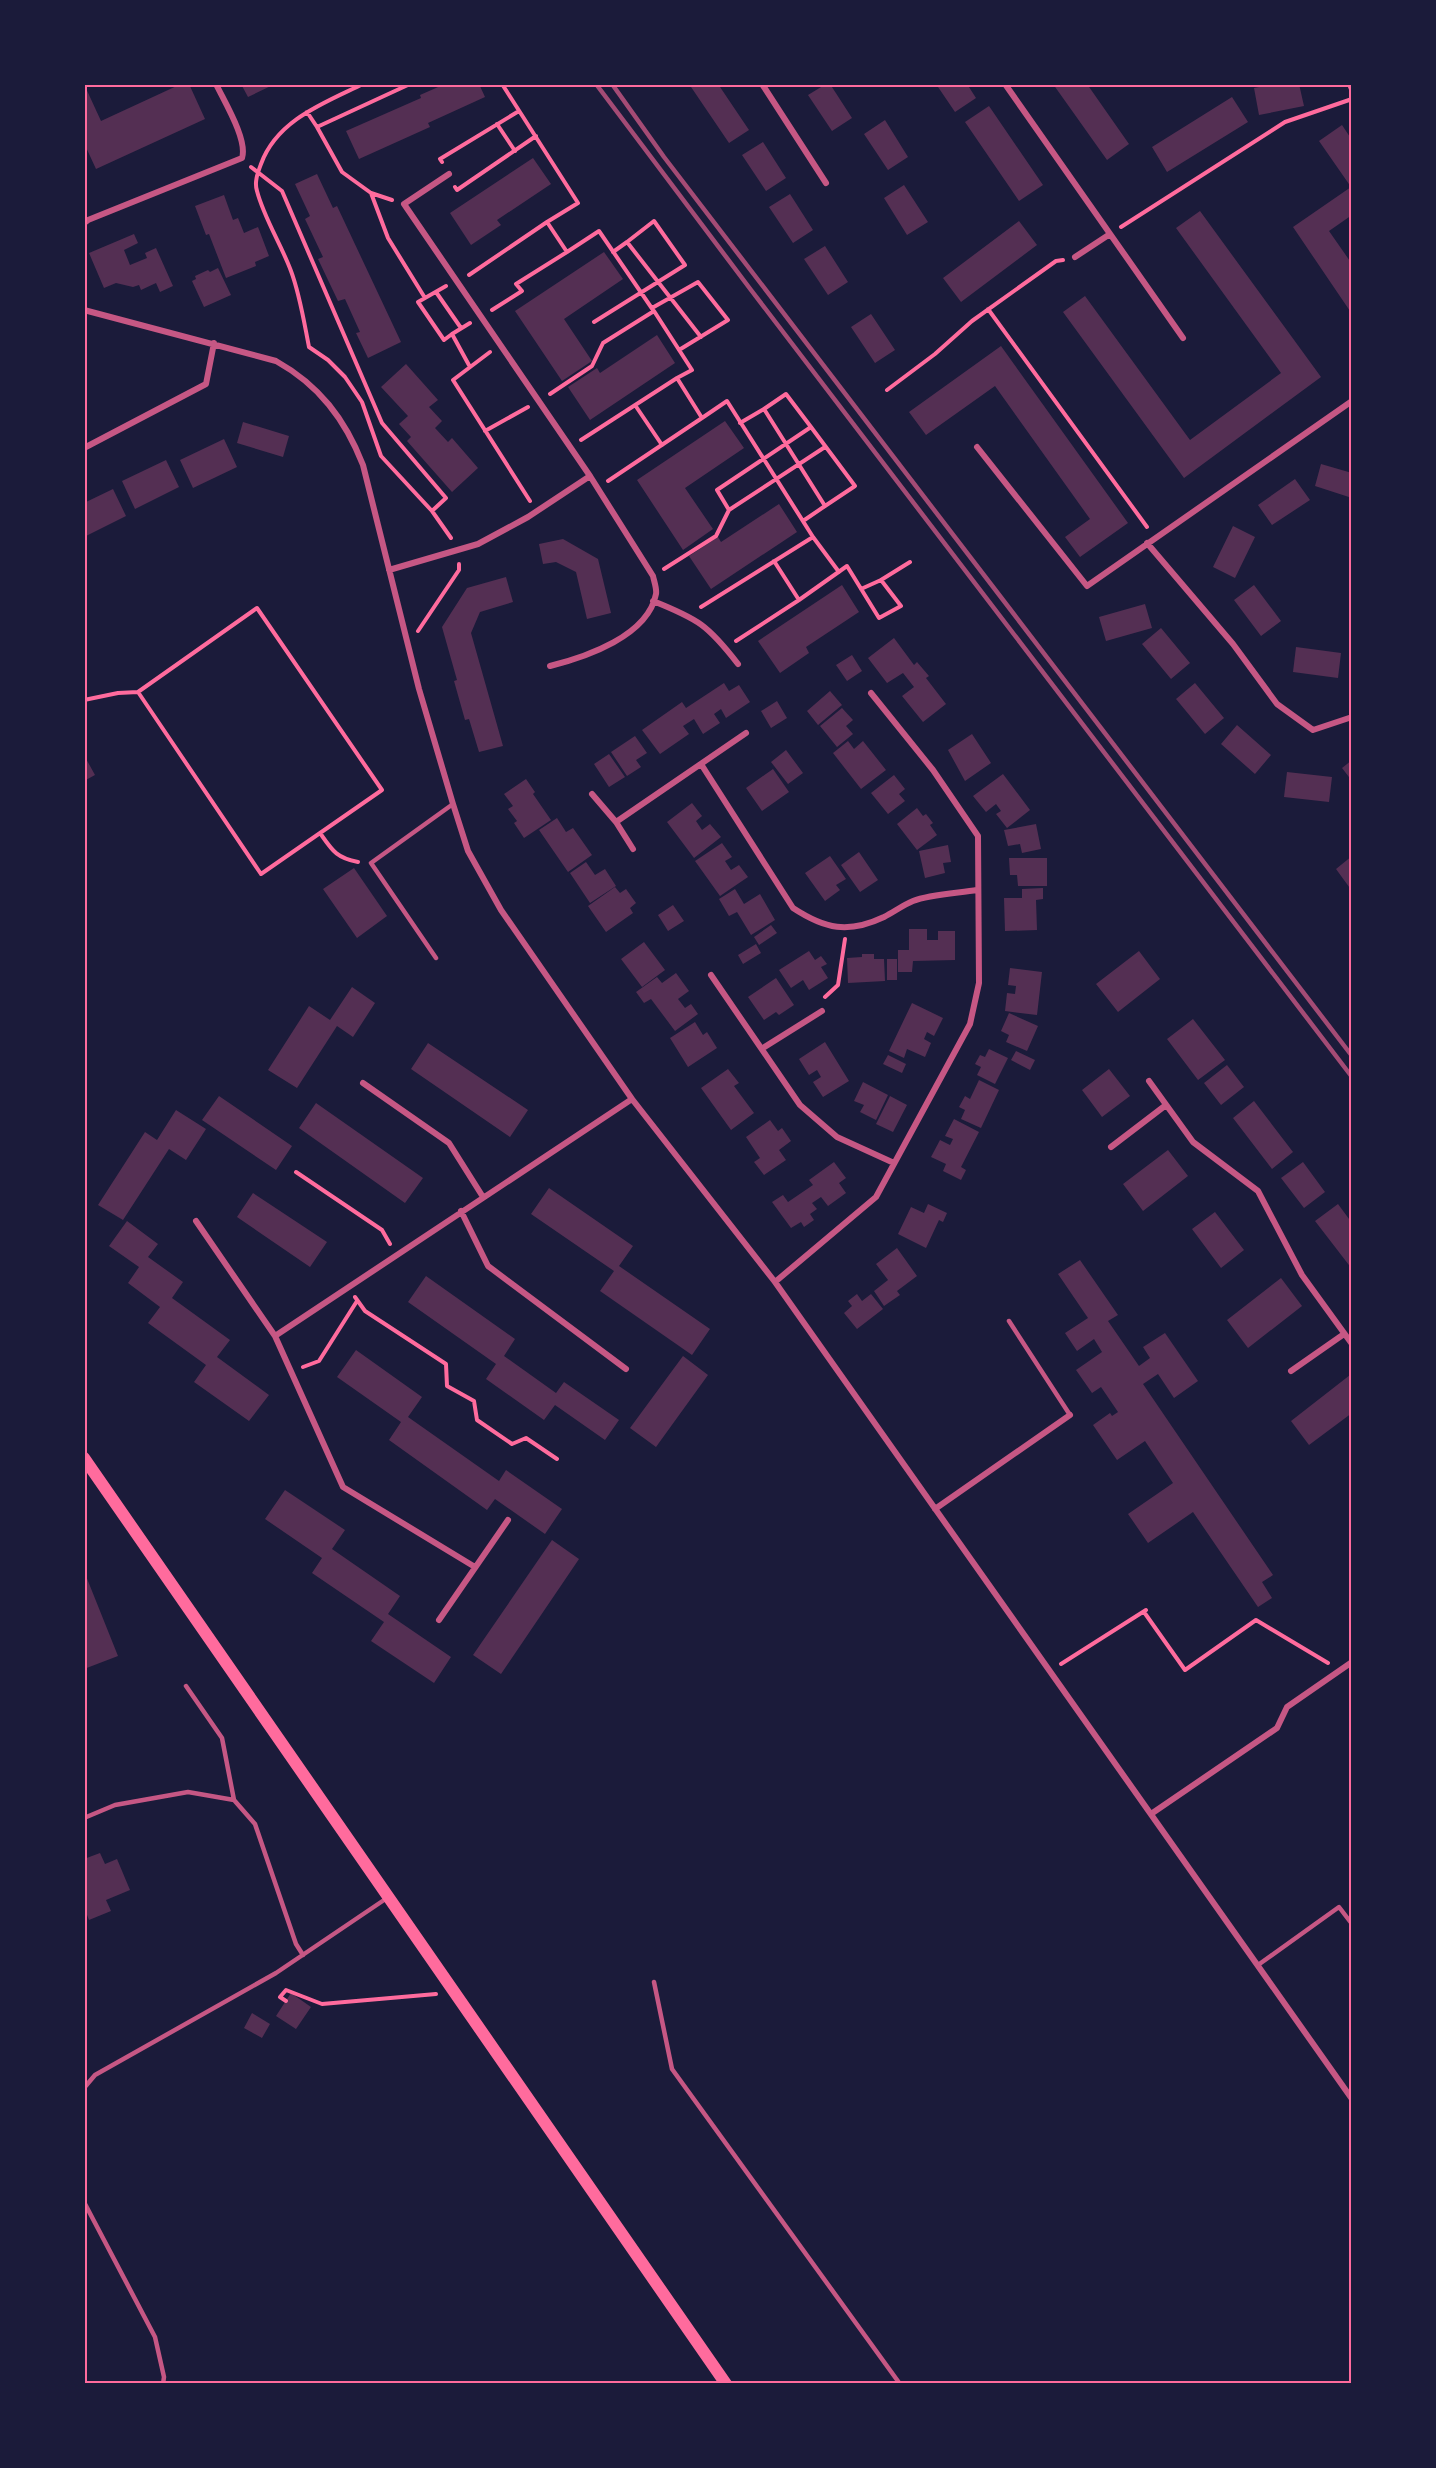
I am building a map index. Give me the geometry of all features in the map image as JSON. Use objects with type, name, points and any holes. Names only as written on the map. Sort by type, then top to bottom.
[{"type":"main road","points":[[84,1458],[726,2384]]},
{"type":"street","points":[[84,223],[243,154],[216,84]]},
{"type":"street","points":[[762,84],[826,183]]},
{"type":"street","points":[[1005,84],[1183,338]]},
{"type":"street","points":[[449,174],[404,204],[590,476],[653,576],[656,594],[647,615],[630,632],[576,660],[550,666]]},
{"type":"street","points":[[1075,257],[1110,234]]},
{"type":"street","points":[[84,310],[276,361],[300,374],[319,392],[352,438],[363,465],[418,689],[453,804],[468,851],[501,910],[632,1099],[775,1282],[1352,2099]]},
{"type":"street","points":[[84,448],[206,384],[214,343]]},
{"type":"street","points":[[977,447],[1087,586],[1352,401]]},
{"type":"street","points":[[390,570],[478,544],[537,512],[590,476]]},
{"type":"street","points":[[1147,543],[1233,644],[1277,704],[1313,730],[1352,717]]},
{"type":"street","points":[[653,600],[687,615],[713,632],[738,664]]},
{"type":"street","points":[[775,1282],[876,1197],[970,1024],[979,983],[978,836],[933,770],[871,693]]},
{"type":"street","points":[[616,822],[746,733]]},
{"type":"street","points":[[701,764],[793,908],[812,921],[848,929],[863,926],[914,900],[977,890]]},
{"type":"street","points":[[592,794],[616,822],[633,849]]},
{"type":"street","points":[[711,975],[800,1105],[837,1137],[894,1163]]},
{"type":"street","points":[[763,1048],[822,1011]]},
{"type":"street","points":[[1149,1081],[1193,1142],[1258,1191],[1302,1275],[1352,1344]]},
{"type":"street","points":[[363,1083],[449,1143],[483,1197]]},
{"type":"street","points":[[275,1336],[632,1099]]},
{"type":"street","points":[[1111,1147],[1166,1105]]},
{"type":"street","points":[[461,1211],[488,1266],[626,1369]]},
{"type":"street","points":[[196,1221],[275,1336],[342,1486],[475,1567]]},
{"type":"street","points":[[1291,1371],[1344,1334]]},
{"type":"street","points":[[935,1509],[1070,1414]]},
{"type":"street","points":[[439,1620],[508,1520]]},
{"type":"street","points":[[1151,1814],[1277,1728],[1287,1707],[1352,1662]]},
{"type":"lane","points":[[436,958],[371,863],[453,804]]},
{"type":"lane","points":[[1009,1321],[1070,1414]]},
{"type":"lane","points":[[186,1686],[222,1738],[234,1800],[255,1824],[296,1944],[303,1955]]},
{"type":"lane","points":[[84,1818],[115,1805],[188,1792],[234,1800]]},
{"type":"lane","points":[[84,2088],[96,2075],[276,1973],[387,1898]]},
{"type":"lane","points":[[1258,1965],[1340,1907],[1352,1924]]},
{"type":"lane","points":[[654,1982],[672,2069],[900,2384]]},
{"type":"lane","points":[[84,2202],[155,2337],[164,2377],[163,2384]]},
{"type":"path","points":[[363,84],[307,112],[284,129],[270,144],[258,174],[256,189],[291,272],[309,347],[345,376],[362,402],[381,456]]},
{"type":"path","points":[[317,127],[410,84]]},
{"type":"path","points":[[470,367],[452,334],[444,340],[418,302],[457,281],[578,203],[502,84]]},
{"type":"path","points":[[1349,84],[1352,92]]},
{"type":"path","points":[[1110,234],[1285,122],[1352,99]]},
{"type":"path","points":[[519,111],[440,159],[457,190],[536,136]]},
{"type":"path","points":[[307,112],[342,172],[371,193],[404,204]]},
{"type":"path","points":[[497,124],[514,151]]},
{"type":"path","points":[[243,154],[258,174],[282,191],[382,423],[446,498],[432,511]]},
{"type":"path","points":[[371,193],[388,238],[425,298]]},
{"type":"path","points":[[594,322],[685,265],[654,221],[613,252]]},
{"type":"path","points":[[547,222],[567,252]]},
{"type":"path","points":[[482,317],[522,291],[516,284],[599,231],[641,291],[692,370],[569,447]]},
{"type":"path","points":[[627,242],[701,337]]},
{"type":"path","points":[[887,390],[935,354],[988,309],[1056,261],[1075,257]]},
{"type":"path","points":[[485,431],[539,402],[592,366],[603,343],[670,297],[698,282],[728,320],[679,350]]},
{"type":"path","points":[[436,292],[461,328]]},
{"type":"path","points":[[988,309],[1155,538]]},
{"type":"path","points":[[501,345],[453,380],[537,512]]},
{"type":"path","points":[[676,378],[702,418]]},
{"type":"path","points":[[740,423],[786,394],[855,486],[803,521]]},
{"type":"path","points":[[597,488],[727,401],[813,537],[839,572]]},
{"type":"path","points":[[635,405],[662,445]]},
{"type":"path","points":[[764,409],[825,506]]},
{"type":"path","points":[[729,510],[717,490],[810,427]]},
{"type":"path","points":[[653,576],[716,536],[729,510],[825,447]]},
{"type":"path","points":[[687,615],[813,537]]},
{"type":"path","points":[[774,561],[799,600]]},
{"type":"path","points":[[861,590],[910,562]]},
{"type":"path","points":[[726,648],[847,566],[879,618],[901,606],[881,580]]},
{"type":"path","points":[[84,700],[118,693],[138,692],[257,608],[382,790],[261,874],[138,692]]},
{"type":"path","points":[[320,832],[332,850],[343,860],[371,863]]},
{"type":"path","points":[[822,1011],[818,1004],[838,985],[842,948]]},
{"type":"path","points":[[296,1172],[382,1230],[396,1255]]},
{"type":"path","points":[[347,1287],[365,1311],[446,1364],[447,1386],[474,1401],[477,1420],[512,1444],[525,1438],[557,1459]]},
{"type":"path","points":[[291,1372],[318,1361],[357,1301]]},
{"type":"path","points":[[1050,1671],[1145,1611],[1185,1670],[1256,1620],[1340,1670]]},
{"type":"path","points":[[286,2001],[280,1997],[286,1990],[322,2004],[430,1995],[452,1990]]},
{"type":"building","points":[[84,84],[101,121],[181,84],[189,84],[205,119],[96,169],[84,143]]},
{"type":"building","points":[[241,84],[275,84],[248,97]]},
{"type":"building","points":[[445,84],[479,84],[485,97],[428,123],[430,127],[359,159],[346,131],[421,98],[420,95]]},
{"type":"building","points":[[689,84],[718,84],[749,130],[729,143]]},
{"type":"building","points":[[830,84],[852,118],[832,131],[808,95]]},
{"type":"building","points":[[936,84],[967,84],[976,98],[955,112]]},
{"type":"building","points":[[1053,84],[1087,84],[1129,144],[1107,160]]},
{"type":"building","points":[[1274,84],[1299,84],[1304,106],[1259,115],[1254,88]]},
{"type":"building","points":[[1232,97],[1248,122],[1167,172],[1152,147]]},
{"type":"building","points":[[989,106],[1043,185],[1019,201],[965,122]]},
{"type":"building","points":[[885,120],[908,157],[888,170],[864,134]]},
{"type":"building","points":[[1342,125],[1352,140],[1352,215],[1329,231],[1352,264],[1352,314],[1293,227],[1351,187],[1319,141]]},
{"type":"building","points":[[763,142],[786,178],[766,191],[742,155]]},
{"type":"building","points":[[533,158],[551,184],[497,220],[501,225],[471,245],[450,213]]},
{"type":"building","points":[[317,174],[333,208],[337,206],[401,342],[368,358],[356,333],[360,332],[345,299],[338,301],[318,259],[323,257],[305,219],[310,216],[295,184]]},
{"type":"building","points":[[904,185],[928,222],[907,235],[884,198]]},
{"type":"building","points":[[790,194],[813,230],[793,243],[769,207]]},
{"type":"building","points":[[224,195],[233,220],[238,218],[244,233],[258,227],[269,256],[255,262],[256,266],[226,278],[195,206]]},
{"type":"building","points":[[1200,211],[1321,377],[1184,478],[1063,312],[1085,296],[1190,440],[1281,373],[1176,228]]},
{"type":"building","points":[[1019,221],[1037,245],[961,302],[943,278]]},
{"type":"building","points":[[134,234],[138,243],[124,250],[130,265],[147,258],[145,253],[156,248],[173,286],[160,292],[156,283],[141,290],[139,285],[133,287],[116,283],[104,288],[89,253]]},
{"type":"building","points":[[825,246],[848,282],[828,295],[804,259]]},
{"type":"building","points":[[604,252],[623,279],[564,319],[592,361],[562,381],[515,311]]},
{"type":"building","points":[[218,268],[231,295],[204,307],[192,281],[196,279],[195,276]]},
{"type":"building","points":[[871,314],[895,350],[875,363],[851,327]]},
{"type":"building","points":[[657,335],[675,363],[590,420],[568,387],[597,368],[600,373]]},
{"type":"building","points":[[1001,346],[1128,523],[1080,557],[1065,537],[1090,519],[995,386],[926,435],[909,412]]},
{"type":"building","points":[[406,364],[438,400],[429,407],[442,421],[435,428],[448,442],[452,438],[478,468],[452,492],[407,441],[411,437],[399,424],[408,416],[381,387]]},
{"type":"building","points":[[725,421],[744,448],[685,488],[713,529],[683,550],[637,480]]},
{"type":"building","points":[[243,422],[289,436],[283,457],[237,443]]},
{"type":"building","points":[[224,439],[237,467],[193,488],[180,460]]},
{"type":"building","points":[[166,460],[179,487],[135,509],[122,481]]},
{"type":"building","points":[[1321,464],[1352,473],[1352,498],[1315,486]]},
{"type":"building","points":[[1295,479],[1310,500],[1272,525],[1258,505]]},
{"type":"building","points":[[113,489],[126,516],[84,537],[84,503]]},
{"type":"building","points":[[779,504],[797,532],[711,589],[689,556],[718,537],[721,542]]},
{"type":"building","points":[[1233,526],[1255,537],[1235,578],[1213,567]]},
{"type":"building","points":[[563,539],[598,559],[611,613],[587,619],[576,572],[556,562],[543,564],[539,544]]},
{"type":"building","points":[[506,577],[513,602],[480,612],[471,633],[503,746],[479,752],[469,719],[465,720],[454,681],[457,680],[442,627],[467,588]]},
{"type":"building","points":[[842,585],[859,612],[806,647],[809,653],[780,673],[758,641]]},
{"type":"building","points":[[1254,585],[1281,621],[1261,636],[1234,600]]},
{"type":"building","points":[[1145,604],[1152,628],[1106,641],[1099,617]]},
{"type":"building","points":[[1161,628],[1190,663],[1171,679],[1142,644]]},
{"type":"building","points":[[894,638],[914,665],[917,662],[929,676],[926,678],[946,704],[923,722],[902,696],[914,687],[903,673],[887,683],[868,658]]},
{"type":"building","points":[[1296,647],[1341,653],[1338,678],[1293,672]]},
{"type":"building","points":[[852,655],[862,671],[847,681],[836,665]]},
{"type":"building","points":[[724,683],[729,691],[739,685],[750,702],[726,718],[721,709],[714,714],[720,723],[703,734],[694,719],[683,726],[689,734],[660,754],[642,730],[682,702],[686,708]]},
{"type":"building","points":[[1195,683],[1224,718],[1205,734],[1176,699]]},
{"type":"building","points":[[830,691],[842,705],[818,725],[807,711]]},
{"type":"building","points":[[777,701],[787,718],[771,728],[761,711]]},
{"type":"building","points":[[842,708],[853,720],[846,726],[853,734],[837,747],[820,726]]},
{"type":"building","points":[[1237,725],[1271,755],[1255,774],[1221,744]]},
{"type":"building","points":[[972,734],[991,763],[965,781],[948,750]]},
{"type":"building","points":[[635,736],[647,753],[636,760],[641,767],[627,776],[611,752]]},
{"type":"building","points":[[848,741],[854,749],[863,741],[886,770],[861,789],[833,753]]},
{"type":"building","points":[[786,750],[803,773],[788,784],[771,762]]},
{"type":"building","points":[[609,754],[625,777],[609,787],[594,764]]},
{"type":"building","points":[[84,755],[95,775],[84,781]]},
{"type":"building","points":[[1352,760],[1352,781],[1342,768]]},
{"type":"building","points":[[773,769],[789,792],[762,811],[746,788]]},
{"type":"building","points":[[1287,772],[1332,777],[1329,802],[1284,797]]},
{"type":"building","points":[[1003,774],[1030,810],[1007,828],[996,814],[1001,811],[996,804],[986,812],[973,796]]},
{"type":"building","points":[[894,775],[905,789],[899,794],[905,801],[888,814],[871,793]]},
{"type":"building","points":[[526,779],[535,792],[533,794],[551,820],[524,838],[514,823],[517,821],[508,809],[513,806],[504,794]]},
{"type":"building","points":[[692,803],[702,816],[696,821],[702,830],[710,824],[721,837],[694,858],[667,822]]},
{"type":"building","points":[[917,808],[933,823],[930,825],[937,835],[917,850],[897,824]]},
{"type":"building","points":[[557,818],[566,832],[573,828],[592,855],[568,872],[539,830]]},
{"type":"building","points":[[1036,824],[1041,849],[1022,853],[1020,844],[1008,846],[1004,830]]},
{"type":"building","points":[[722,843],[732,857],[725,861],[731,870],[739,865],[748,877],[720,896],[695,861]]},
{"type":"building","points":[[948,845],[951,862],[943,863],[945,873],[925,878],[919,851]]},
{"type":"building","points":[[859,852],[878,880],[860,892],[841,865]]},
{"type":"building","points":[[830,856],[846,879],[836,885],[840,890],[825,901],[805,873]]},
{"type":"building","points":[[1352,856],[1352,891],[1336,869]]},
{"type":"building","points":[[1009,858],[1047,858],[1047,886],[1018,886],[1017,875],[1010,875]]},
{"type":"building","points":[[586,862],[595,875],[605,869],[616,886],[590,903],[570,873]]},
{"type":"building","points":[[354,868],[387,916],[357,938],[323,889]]},
{"type":"building","points":[[615,887],[620,893],[626,889],[636,903],[630,908],[633,913],[606,932],[588,906]]},
{"type":"building","points":[[1043,888],[1043,899],[1036,900],[1037,930],[1005,931],[1004,898],[1022,898],[1022,889]]},
{"type":"building","points":[[735,889],[744,904],[760,894],[775,920],[751,935],[737,912],[729,916],[719,899]]},
{"type":"building","points":[[673,905],[684,921],[668,931],[658,915]]},
{"type":"building","points":[[771,925],[777,933],[759,945],[754,937]]},
{"type":"building","points":[[909,929],[927,929],[927,940],[938,940],[938,931],[955,931],[955,960],[913,961],[912,972],[898,972],[898,950],[909,950]]},
{"type":"building","points":[[644,942],[665,970],[642,987],[621,959]]},
{"type":"building","points":[[756,944],[761,953],[743,964],[738,955]]},
{"type":"building","points":[[809,951],[815,960],[821,956],[827,964],[821,967],[828,978],[809,990],[803,980],[791,988],[779,970]]},
{"type":"building","points":[[1139,951],[1160,979],[1118,1012],[1096,984]]},
{"type":"building","points":[[862,954],[874,954],[874,959],[884,959],[885,981],[848,983],[847,958],[862,957]]},
{"type":"building","points":[[887,959],[897,959],[897,980],[887,980]]},
{"type":"building","points":[[1010,968],[1042,972],[1037,1015],[1005,1011],[1007,993],[1015,994],[1016,986],[1008,985]]},
{"type":"building","points":[[676,973],[689,991],[678,999],[685,1008],[691,1004],[698,1014],[675,1031],[651,999],[644,1003],[636,992],[657,977],[662,983]]},
{"type":"building","points":[[776,978],[794,1005],[779,1015],[776,1012],[764,1020],[748,997]]},
{"type":"building","points":[[352,987],[375,1003],[353,1037],[337,1026],[297,1088],[268,1070],[309,1006],[330,1020]]},
{"type":"building","points":[[912,1003],[943,1018],[934,1036],[927,1032],[924,1039],[931,1043],[925,1057],[907,1049],[904,1058],[889,1051]]},
{"type":"building","points":[[1009,1013],[1038,1026],[1027,1051],[1006,1042],[1009,1035],[1001,1031]]},
{"type":"building","points":[[1193,1019],[1225,1060],[1198,1080],[1167,1039]]},
{"type":"building","points":[[695,1022],[703,1035],[707,1032],[717,1048],[688,1067],[670,1038]]},
{"type":"building","points":[[825,1042],[849,1081],[823,1097],[813,1082],[821,1077],[817,1070],[809,1075],[799,1059]]},
{"type":"building","points":[[428,1043],[528,1110],[510,1137],[411,1069]]},
{"type":"building","points":[[989,1049],[1008,1058],[995,1084],[977,1075],[981,1067],[975,1064],[980,1055],[985,1057]]},
{"type":"building","points":[[1016,1051],[1035,1060],[1030,1070],[1011,1060]]},
{"type":"building","points":[[888,1055],[906,1064],[902,1073],[883,1064]]},
{"type":"building","points":[[1227,1065],[1244,1087],[1221,1105],[1204,1083]]},
{"type":"building","points":[[728,1069],[739,1083],[734,1086],[754,1113],[731,1130],[701,1088]]},
{"type":"building","points":[[1109,1069],[1130,1096],[1102,1117],[1082,1090]]},
{"type":"building","points":[[979,1080],[999,1090],[981,1128],[961,1119],[965,1110],[959,1107],[965,1096],[970,1099]]},
{"type":"building","points":[[863,1082],[888,1095],[876,1120],[860,1112],[864,1105],[854,1101]]},
{"type":"building","points":[[219,1096],[292,1146],[276,1170],[202,1120]]},
{"type":"building","points":[[890,1096],[907,1105],[893,1132],[876,1124]]},
{"type":"building","points":[[1254,1101],[1293,1152],[1272,1169],[1233,1118]]},
{"type":"building","points":[[316,1103],[423,1178],[405,1203],[299,1128]]},
{"type":"building","points":[[176,1110],[206,1129],[186,1160],[169,1149],[123,1220],[98,1205],[145,1132],[157,1140]]},
{"type":"building","points":[[954,1119],[979,1132],[961,1167],[966,1170],[961,1180],[943,1171],[946,1164],[931,1157],[940,1140],[950,1145],[953,1139],[945,1136]]},
{"type":"building","points":[[770,1120],[778,1131],[782,1128],[791,1141],[779,1150],[786,1160],[764,1175],[754,1162],[760,1158],[746,1137]]},
{"type":"building","points":[[1168,1150],[1188,1176],[1143,1211],[1123,1184]]},
{"type":"building","points":[[834,1162],[846,1178],[839,1183],[846,1193],[828,1206],[821,1197],[812,1203],[817,1209],[810,1214],[814,1220],[804,1227],[801,1222],[791,1228],[772,1202],[783,1195],[788,1202],[813,1185],[809,1180]]},
{"type":"building","points":[[1303,1162],[1325,1192],[1304,1208],[1281,1178]]},
{"type":"building","points":[[549,1188],[633,1246],[619,1266],[710,1329],[692,1355],[600,1291],[614,1271],[531,1214]]},
{"type":"building","points":[[253,1193],[327,1242],[310,1267],[237,1217]]},
{"type":"building","points":[[928,1204],[947,1213],[943,1222],[939,1220],[926,1248],[898,1234],[911,1207],[924,1213]]},
{"type":"building","points":[[1338,1204],[1352,1223],[1352,1269],[1315,1221]]},
{"type":"building","points":[[1215,1212],[1244,1250],[1221,1268],[1192,1229]]},
{"type":"building","points":[[127,1221],[158,1244],[148,1257],[183,1282],[172,1298],[230,1340],[217,1357],[269,1395],[249,1421],[194,1382],[206,1365],[148,1323],[160,1307],[128,1283],[139,1267],[109,1246]]},
{"type":"building","points":[[897,1248],[917,1276],[897,1291],[900,1295],[884,1306],[874,1291],[888,1280],[876,1264]]},
{"type":"building","points":[[1080,1260],[1118,1315],[1108,1321],[1139,1366],[1150,1358],[1143,1347],[1165,1333],[1198,1381],[1174,1398],[1158,1374],[1143,1384],[1273,1575],[1262,1582],[1272,1598],[1258,1607],[1193,1512],[1148,1543],[1128,1514],[1173,1483],[1145,1441],[1117,1460],[1093,1425],[1110,1413],[1112,1416],[1118,1412],[1101,1387],[1092,1393],[1076,1370],[1102,1352],[1094,1339],[1077,1351],[1065,1333],[1088,1318],[1058,1274]]},
{"type":"building","points":[[426,1276],[515,1339],[504,1356],[556,1393],[564,1382],[619,1420],[605,1440],[555,1405],[544,1420],[486,1379],[496,1364],[408,1302]]},
{"type":"building","points":[[1281,1278],[1302,1306],[1248,1348],[1227,1320]]},
{"type":"building","points":[[857,1294],[862,1301],[871,1294],[883,1309],[857,1329],[844,1313],[852,1306],[848,1301]]},
{"type":"building","points":[[356,1350],[422,1397],[408,1417],[499,1481],[506,1470],[562,1509],[545,1534],[495,1499],[487,1510],[389,1440],[401,1422],[337,1377]]},
{"type":"building","points":[[683,1356],[708,1375],[656,1447],[630,1428]]},
{"type":"building","points":[[1350,1375],[1352,1378],[1352,1413],[1309,1445],[1291,1421]]},
{"type":"building","points":[[285,1490],[345,1530],[332,1549],[400,1596],[388,1614],[451,1657],[434,1683],[371,1641],[384,1622],[312,1573],[322,1558],[265,1519]]},
{"type":"building","points":[[552,1540],[579,1559],[501,1674],[473,1655]]},
{"type":"building","points":[[84,1571],[118,1656],[84,1669]]},
{"type":"building","points":[[100,1853],[105,1864],[117,1859],[130,1890],[106,1900],[111,1911],[89,1920],[84,1907],[84,1859]]},
{"type":"building","points":[[291,1993],[311,2007],[296,2029],[276,2016]]},
{"type":"building","points":[[252,2013],[270,2024],[262,2038],[244,2028]]},
{"type":"railway","points":[[596,84],[1352,1077]]},
{"type":"railway","points":[[612,84],[664,157],[1352,1056]]}]
